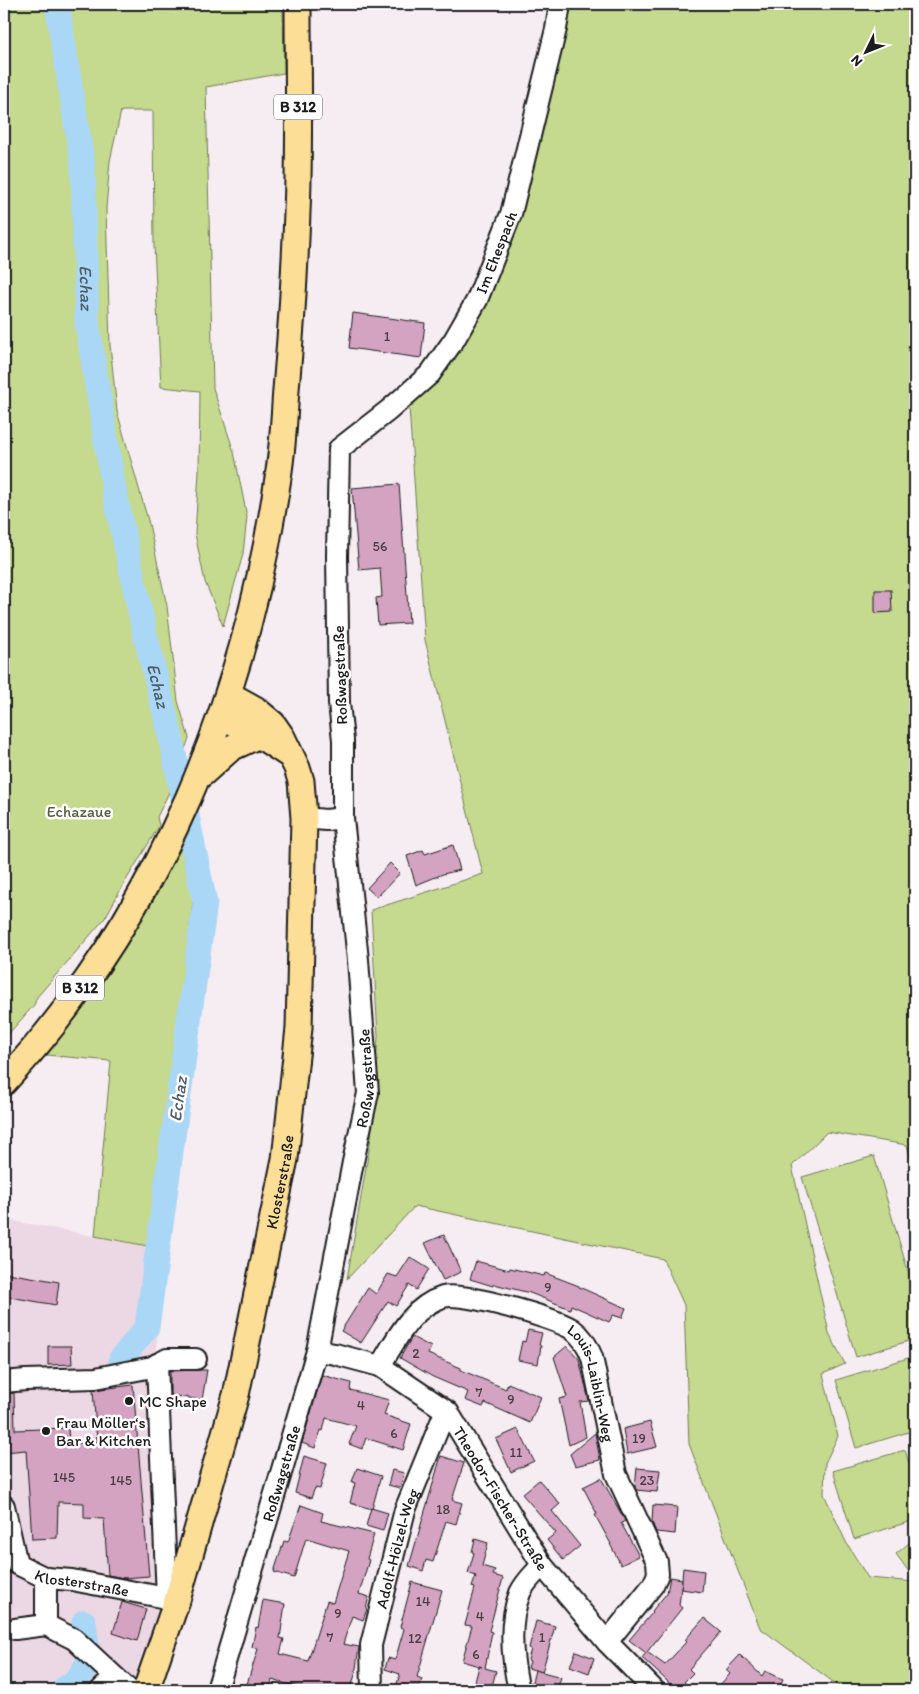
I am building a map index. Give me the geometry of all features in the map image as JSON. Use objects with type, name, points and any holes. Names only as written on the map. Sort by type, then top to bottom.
[{"type":"main road","name":"B 312","points":[[4,1082],[31,1052],[66,1007],[107,948],[146,886],[195,785],[225,705],[254,604],[279,469],[289,356],[297,220],[298,4]]},
{"type":"main road","name":"Klosterstraße","points":[[146,1690],[172,1599],[236,1395],[285,1159],[299,1028],[304,818],[301,781],[282,737],[263,714],[243,701],[225,705]]},
{"type":"main road","points":[[225,705],[259,735],[290,755]]},
{"type":"main road","points":[[195,785],[231,748],[259,735]]},
{"type":"street","name":"Im Ehespach","points":[[339,449],[389,410],[430,374],[454,340],[477,300],[510,214],[547,66],[560,4]]},
{"type":"street","name":"Roßwagstraße","points":[[217,1690],[317,1352],[368,1093],[358,960],[343,818],[343,740],[340,703],[337,556],[339,449]]},
{"type":"street","points":[[304,818],[326,820],[343,818]]},
{"type":"street","name":"Louis-Laiblin-Weg","points":[[380,1366],[410,1319],[425,1306],[444,1296],[457,1296],[523,1311],[566,1326],[582,1337],[592,1356],[616,1474],[657,1562],[658,1574],[653,1585],[607,1642]]},
{"type":"street","name":"Theodor-Fischer-Straße","points":[[317,1352],[335,1354],[380,1366],[448,1412],[542,1565],[607,1642],[654,1690]]},
{"type":"street","points":[[4,1382],[49,1383],[152,1367],[167,1359],[196,1359]]},
{"type":"street","points":[[157,1364],[172,1599]]},
{"type":"street","name":"Adolf-Hölzel-Weg","points":[[372,1690],[371,1645],[405,1510],[443,1418],[448,1412]]},
{"type":"street","name":"Klosterstraße","points":[[4,1506],[17,1564],[46,1578],[72,1580],[172,1599]]},
{"type":"street","points":[[519,1690],[513,1665],[514,1621],[521,1592],[542,1565]]},
{"type":"street","points":[[46,1578],[46,1625]]},
{"type":"street","points":[[15,1629],[46,1625],[74,1639],[98,1660],[108,1683],[129,1690]]},
{"type":"shaded area","points":[[4,1219],[168,1250],[155,1357],[167,1604],[136,1690],[4,1690]]},
{"type":"green space","name":"Echazaue","points":[[4,4],[283,4],[284,73],[206,87],[213,388],[234,452],[247,517],[243,554],[223,626],[205,582],[195,534],[199,472],[200,391],[161,387],[154,245],[153,111],[121,111],[110,161],[106,208],[110,345],[117,411],[149,524],[167,606],[178,701],[189,738],[171,788],[157,817],[159,826],[105,918],[37,997],[34,1005],[4,1039]]},
{"type":"green space","points":[[553,4],[915,4],[915,1176],[907,1145],[827,1132],[792,1166],[829,1333],[845,1364],[823,1374],[838,1436],[825,1463],[824,1494],[846,1542],[868,1578],[915,1582],[915,1690],[844,1690],[760,1628],[689,1444],[684,1305],[663,1259],[415,1206],[347,1279],[371,1138],[378,1036],[371,910],[483,874],[425,640],[409,407],[402,398],[430,374],[511,214]]},
{"type":"green space","points":[[184,844],[195,883],[153,1247],[95,1236],[111,1061],[47,1055],[142,916]]},
{"type":"green space","points":[[874,1156],[915,1295],[915,1339],[856,1357],[802,1177]]},
{"type":"green space","points":[[908,1358],[915,1384],[915,1430],[856,1448],[836,1380]]},
{"type":"green space","points":[[905,1450],[915,1483],[915,1520],[854,1539],[833,1471]]},
{"type":"green space","points":[[915,1538],[915,1580],[896,1554]]},
{"type":"building","points":[[353,313],[425,323],[421,358],[349,348]]},
{"type":"building","points":[[399,484],[409,623],[378,625],[376,598],[382,597],[380,568],[359,570],[352,488]]},
{"type":"building","points":[[875,590],[891,590],[892,612],[875,613]]},
{"type":"building","points":[[453,845],[460,870],[443,874],[416,885],[407,856],[423,850],[425,854]]},
{"type":"building","points":[[390,863],[400,873],[377,897],[367,888]]},
{"type":"building","points":[[444,1235],[461,1272],[443,1280],[425,1243]]},
{"type":"building","points":[[410,1257],[429,1269],[416,1290],[409,1285],[396,1306],[388,1301],[361,1343],[341,1331],[368,1288],[376,1294],[388,1274],[397,1277]]},
{"type":"building","points":[[476,1261],[509,1270],[510,1268],[544,1276],[545,1273],[579,1286],[626,1308],[622,1318],[613,1315],[609,1322],[571,1305],[570,1309],[530,1293],[494,1284],[493,1286],[470,1279]]},
{"type":"building","points":[[8,1273],[59,1282],[56,1305],[4,1296]]},
{"type":"building","points":[[528,1330],[542,1333],[538,1364],[518,1360],[522,1341],[525,1342]]},
{"type":"building","points":[[412,1337],[431,1347],[428,1354],[461,1368],[461,1370],[506,1389],[508,1383],[541,1397],[530,1423],[485,1403],[483,1407],[465,1400],[468,1392],[433,1377],[400,1358]]},
{"type":"building","points":[[48,1346],[71,1346],[72,1364],[48,1365]]},
{"type":"building","points":[[567,1346],[579,1359],[589,1401],[580,1402],[586,1437],[569,1445],[559,1399],[567,1397],[554,1357]]},
{"type":"building","points":[[207,1370],[202,1400],[170,1395],[170,1371]]},
{"type":"building","points":[[322,1375],[351,1383],[350,1390],[389,1400],[384,1415],[411,1424],[403,1450],[366,1438],[362,1449],[349,1444],[356,1426],[326,1418],[323,1431],[321,1430],[315,1448],[302,1443]]},
{"type":"building","points":[[133,1385],[149,1576],[124,1578],[108,1575],[104,1519],[84,1518],[84,1503],[58,1502],[57,1538],[32,1539],[26,1450],[4,1452],[4,1394],[14,1393],[15,1430],[68,1428],[69,1444],[97,1442],[93,1390]]},
{"type":"building","points":[[650,1422],[657,1447],[627,1454],[623,1429]]},
{"type":"building","points":[[518,1429],[534,1461],[511,1472],[496,1439]]},
{"type":"building","points":[[595,1433],[600,1460],[575,1466],[570,1454]]},
{"type":"building","points":[[304,1456],[327,1463],[320,1489],[315,1488],[311,1498],[295,1493]]},
{"type":"building","points":[[441,1456],[464,1463],[452,1500],[462,1503],[456,1524],[446,1521],[433,1562],[426,1560],[423,1571],[409,1566]]},
{"type":"building","points":[[357,1468],[381,1476],[372,1509],[350,1503],[355,1483],[352,1482]]},
{"type":"building","points":[[637,1468],[660,1470],[657,1492],[636,1490]]},
{"type":"building","points":[[392,1470],[404,1473],[400,1488],[388,1485]]},
{"type":"building","points":[[601,1478],[625,1521],[621,1523],[639,1556],[621,1565],[583,1487]]},
{"type":"building","points":[[539,1480],[560,1504],[552,1511],[580,1546],[563,1560],[547,1540],[556,1533],[522,1494]]},
{"type":"building","points":[[301,1505],[323,1513],[321,1521],[374,1534],[359,1594],[369,1597],[367,1609],[363,1620],[352,1616],[343,1644],[359,1647],[355,1675],[350,1690],[309,1690],[272,1680],[269,1690],[247,1684],[258,1649],[252,1647],[256,1627],[258,1628],[263,1600],[285,1604],[280,1638],[284,1639],[280,1654],[308,1661],[327,1601],[333,1603],[349,1551],[306,1538],[294,1578],[274,1572],[284,1541],[288,1542]]},
{"type":"building","points":[[653,1505],[677,1507],[675,1534],[656,1532],[652,1522]]},
{"type":"building","points":[[371,1508],[388,1513],[383,1531],[366,1526]]},
{"type":"building","points":[[475,1539],[488,1543],[482,1566],[495,1570],[493,1575],[503,1578],[489,1631],[492,1632],[485,1668],[496,1671],[491,1690],[473,1690],[479,1666],[462,1661],[472,1626],[465,1625],[475,1588],[472,1587],[476,1576],[468,1573],[474,1553],[472,1552]]},
{"type":"building","points":[[683,1568],[704,1571],[702,1592],[681,1589]]},
{"type":"building","points":[[670,1577],[682,1579],[679,1605],[682,1608],[647,1652],[665,1665],[687,1641],[685,1640],[704,1618],[721,1632],[689,1669],[693,1673],[684,1682],[693,1690],[677,1690],[642,1658],[646,1653],[629,1640],[667,1593]]},
{"type":"building","points":[[412,1582],[442,1590],[417,1677],[422,1679],[418,1690],[395,1690],[400,1674],[385,1669],[388,1658],[395,1660],[404,1629],[400,1627]]},
{"type":"building","points":[[122,1602],[146,1609],[137,1641],[113,1633]]},
{"type":"building","points":[[536,1621],[555,1626],[542,1672],[528,1668],[531,1649],[529,1648]]},
{"type":"building","points":[[576,1651],[594,1658],[589,1673],[570,1666]]},
{"type":"building","points":[[740,1655],[762,1676],[765,1671],[783,1679],[778,1690],[715,1690],[730,1674],[726,1670]]},
{"type":"building","points":[[535,1670],[561,1677],[557,1690],[539,1690],[531,1686]]},
{"type":"waterway","name":"Echaz","points":[[57,4],[83,166],[87,323],[114,490],[145,634],[170,734],[205,903],[147,1327],[121,1359]]},
{"type":"waterway","name":"Echaz","points":[[63,1690],[75,1682],[89,1663],[84,1622]]},
{"type":"place","name":"MC Shape","points":[[129,1401]]},
{"type":"place","name":"Frau Möller‘s Bar & Kitchen","points":[[46,1431]]}]
